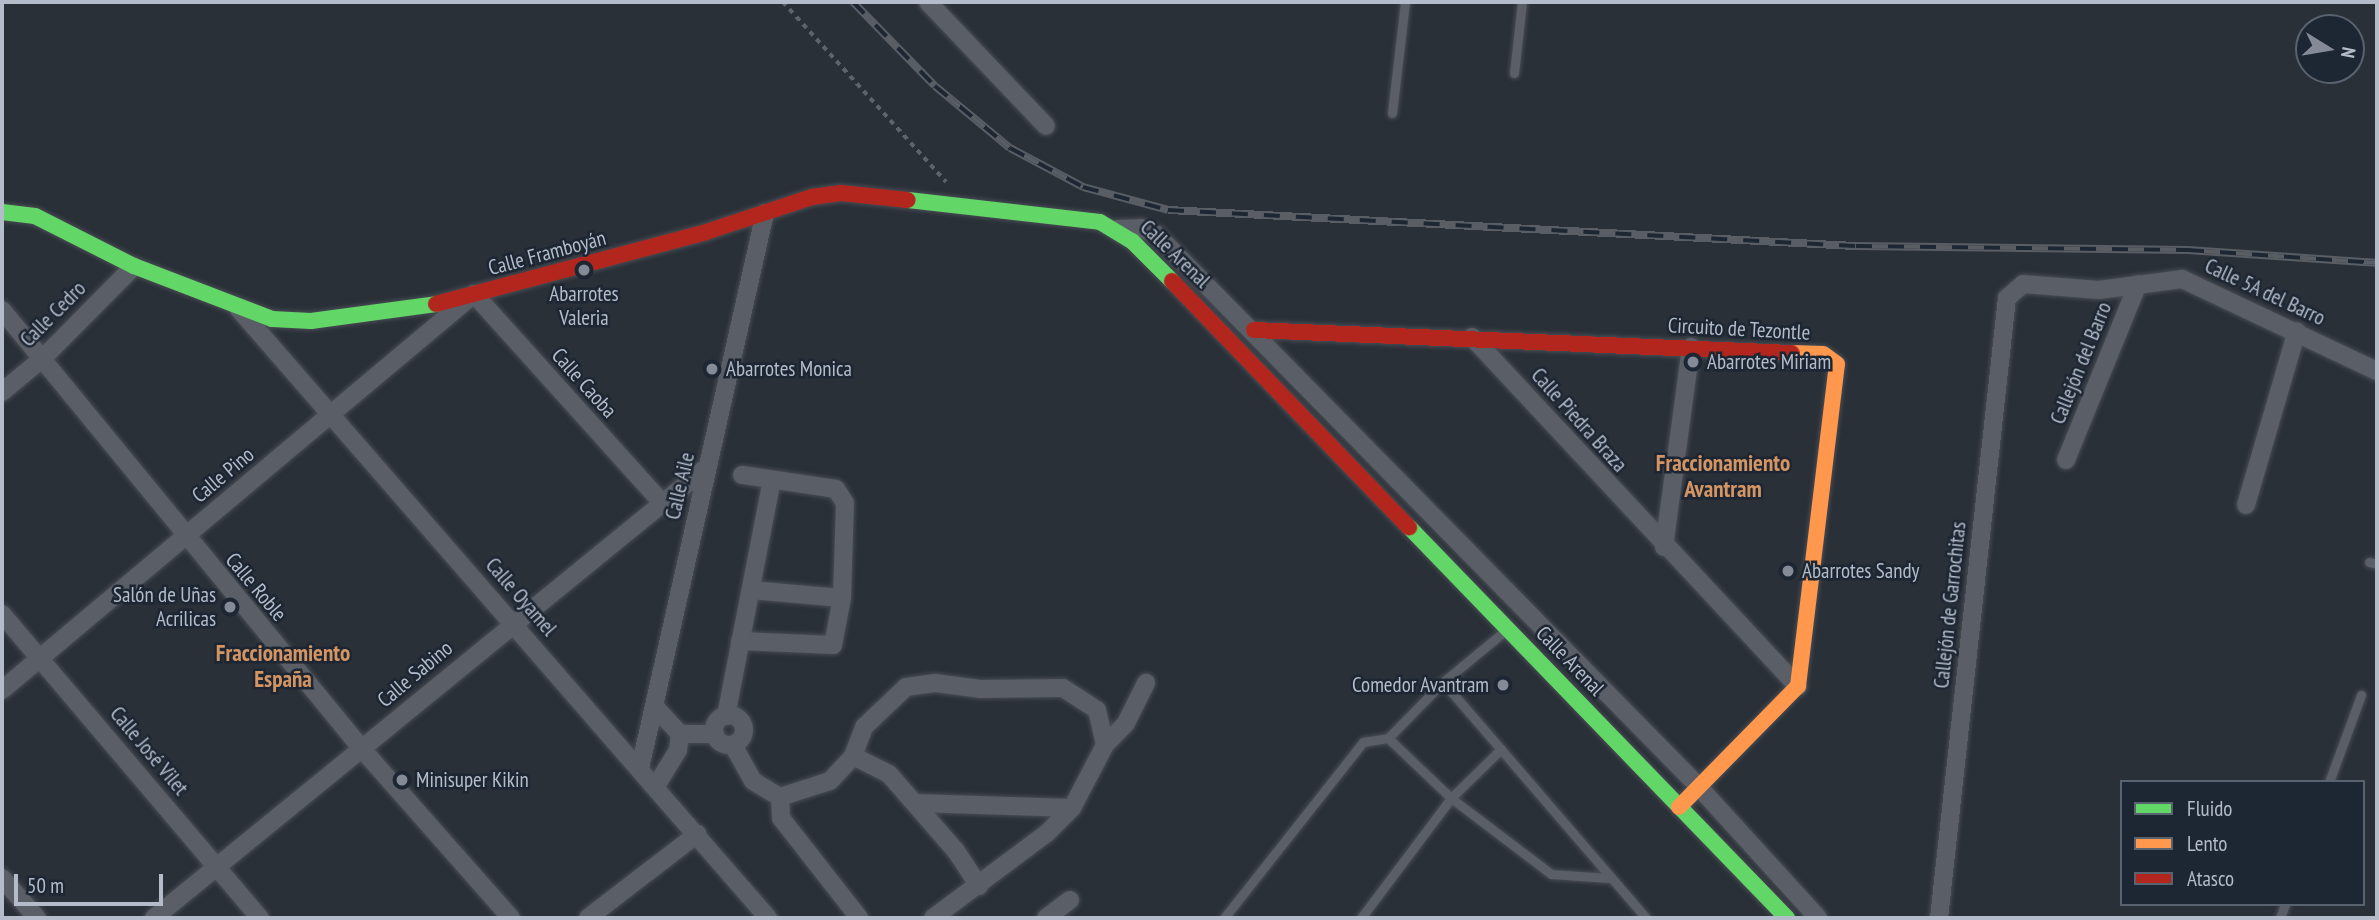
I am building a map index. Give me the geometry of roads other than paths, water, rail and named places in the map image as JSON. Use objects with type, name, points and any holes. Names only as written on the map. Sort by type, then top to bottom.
[{"type":"street","points":[[928,2],[1046,126]]},
{"type":"street","name":"Calle Framboyán","points":[[2,212],[34,216],[134,266],[237,307],[272,319],[311,321],[417,309],[765,213],[812,197],[841,193],[1078,218],[1116,229]]},
{"type":"street","name":"Calle Aile","points":[[640,768],[765,213]]},
{"type":"street","name":"Calle Arenal","points":[[1116,229],[1141,228],[1157,234],[1698,786],[1818,918]]},
{"type":"street","name":"Calle Arenal","points":[[1116,229],[1159,267],[1787,918]]},
{"type":"street","name":"Calle Cedro","points":[[2,392],[43,358],[134,266]]},
{"type":"street","name":"Calle 5A del Barro","points":[[2007,298],[2023,284],[2099,290],[2182,279],[2377,371]]},
{"type":"street","name":"Callejón del Barro","points":[[2066,460],[2138,284]]},
{"type":"street","name":"Calle Pino","points":[[2,690],[474,294]]},
{"type":"street","name":"Calle Caoba","points":[[474,294],[661,502]]},
{"type":"street","name":"Callejón de Garrochitas","points":[[1939,918],[2007,298]]},
{"type":"street","name":"Calle Oyamel","points":[[237,307],[329,415],[513,621],[768,918]]},
{"type":"street","name":"Calle Roble","points":[[2,310],[185,537],[362,749],[511,918]]},
{"type":"street","name":"Circuito de Tezontle","points":[[1254,330],[1472,337],[1823,354],[1838,364],[1798,686]]},
{"type":"street","points":[[2246,505],[2297,331]]},
{"type":"street","name":"Calle Piedra Braza","points":[[1472,337],[1664,547],[1798,686]]},
{"type":"street","points":[[1664,547],[1690,347]]},
{"type":"street","name":"Calle Sabino","points":[[154,918],[362,749],[513,621],[707,467]]},
{"type":"street","points":[[740,641],[826,648],[836,639],[842,598],[843,495],[836,489],[742,475]]},
{"type":"street","points":[[726,716],[772,480]]},
{"type":"street","points":[[751,590],[842,598]]},
{"type":"street","name":"Calle José Vilet","points":[[2,614],[260,918]]},
{"type":"street","points":[[733,745],[753,781],[780,797],[830,782],[853,756],[864,727],[906,687],[935,683],[979,689],[1063,688],[1097,710],[1105,745]]},
{"type":"street","points":[[933,918],[979,886],[1072,808],[1105,745],[1126,723],[1146,683]]},
{"type":"street","points":[[1679,807],[1798,686]]},
{"type":"street","points":[[654,706],[680,734],[715,734],[726,745],[733,745],[744,734],[744,726],[733,716],[726,716],[719,720],[715,734]]},
{"type":"street","points":[[656,786],[678,750],[680,734]]},
{"type":"street","points":[[853,756],[889,774],[915,803],[979,886]]},
{"type":"street","points":[[780,797],[781,818],[859,918]]},
{"type":"street","points":[[915,803],[1072,808]]},
{"type":"street","points":[[588,918],[696,834]]},
{"type":"street","points":[[2,878],[37,918]]},
{"type":"street","points":[[1046,918],[1070,901]]},
{"type":"lane","points":[[1392,113],[1405,2]]},
{"type":"lane","points":[[1514,74],[1522,2]]},
{"type":"lane","points":[[1224,918],[1363,742],[1388,738],[1443,682],[1507,629]]},
{"type":"lane","points":[[1443,682],[1646,918]]},
{"type":"lane","points":[[2330,780],[2361,695]]},
{"type":"lane","points":[[1388,738],[1451,798],[1551,874],[1609,878]]},
{"type":"lane","points":[[1361,918],[1451,798],[1501,749]]},
{"type":"railway","points":[[853,2],[935,86],[1010,148],[1083,187],[1168,210],[1856,246],[2188,250],[2377,263]]},
{"type":"place","name":"Abarrotes Valeria","points":[[584,270]]},
{"type":"place","name":"Abarrotes Miriam","points":[[1693,362]]},
{"type":"place","name":"Abarrotes Monica","points":[[712,369]]},
{"type":"place","name":"Abarrotes Sandy","points":[[1788,571]]},
{"type":"place","name":"Salón de Uñas Acrilicas","points":[[230,607]]},
{"type":"place","name":"Comedor Avantram","points":[[1503,685]]},
{"type":"place","name":"Minisuper Kikin","points":[[402,780]]},
{"type":"district","name":"Fraccionamiento Avantram","points":[[1723,476]]},
{"type":"district","name":"Fraccionamiento España","points":[[283,666]]}]
